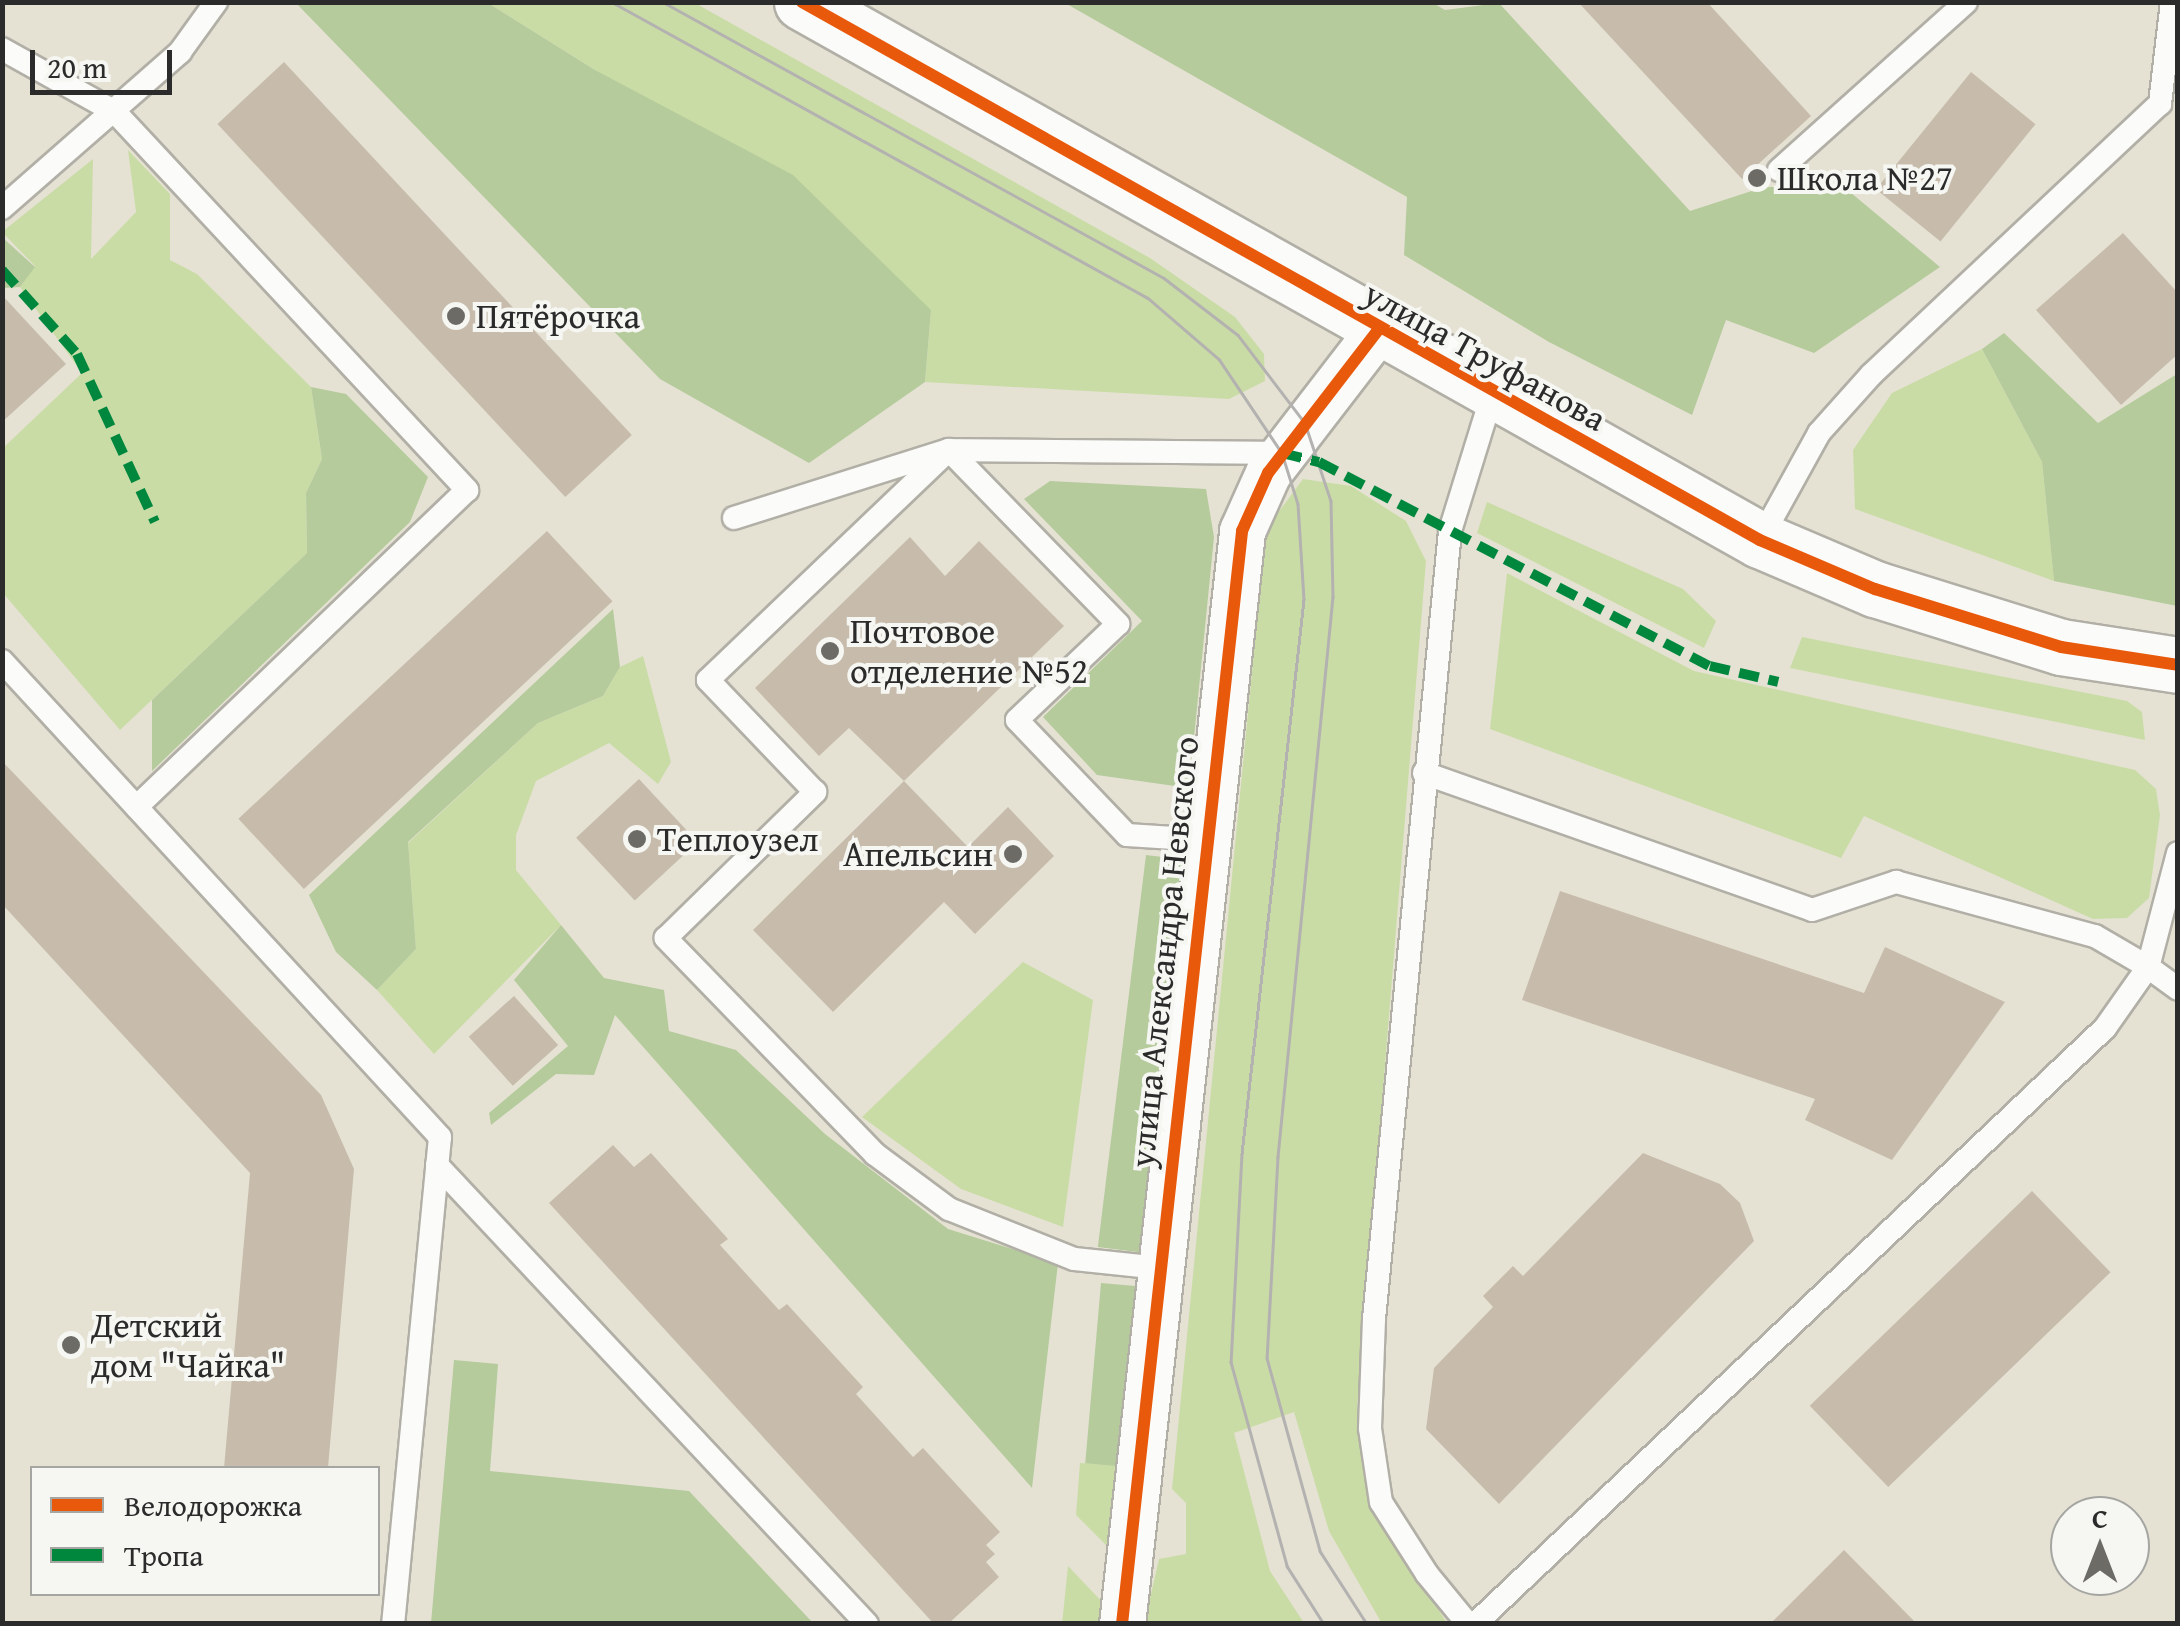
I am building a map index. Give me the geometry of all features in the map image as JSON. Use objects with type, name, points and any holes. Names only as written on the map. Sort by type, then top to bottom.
[{"type":"street","name":"улица Труфанова","points":[[802,2],[1492,395],[1760,540],[1875,589],[2061,647],[2178,665]]},
{"type":"street","name":"улица Александра Невского","points":[[1122,1624],[1205,840],[1242,531],[1282,453],[1378,330]]},
{"type":"lane","points":[[2,208],[180,52],[216,2]]},
{"type":"lane","points":[[1779,170],[1966,2]]},
{"type":"lane","points":[[1760,540],[1819,433],[1872,374],[2160,104],[2172,2]]},
{"type":"lane","points":[[2,50],[115,112],[466,490],[137,808]]},
{"type":"lane","points":[[1492,395],[1450,531],[1374,1319],[1370,1428],[1381,1502],[1426,1574],[1471,1624],[2106,1028],[2148,967],[2178,853]]},
{"type":"lane","points":[[948,450],[1118,624],[1016,720],[1126,834],[1205,840]]},
{"type":"lane","points":[[948,450],[708,680],[816,792],[666,938],[875,1154],[948,1208],[1074,1259],[1160,1268]]},
{"type":"lane","points":[[734,518],[948,450],[1282,453]]},
{"type":"lane","points":[[2,661],[440,1136],[393,1624]]},
{"type":"lane","points":[[1424,773],[1812,910],[1896,882],[2095,936],[2178,989]]},
{"type":"lane","points":[[437,1164],[867,1624]]},
{"type":"green space","points":[[296,3],[488,3],[595,70],[793,175],[931,310],[925,382],[809,463],[660,379]]},
{"type":"green space","points":[[488,3],[695,3],[1150,258],[1235,317],[1264,354],[1265,381],[1229,399],[925,382],[931,310],[595,70]]},
{"type":"green space","points":[[1065,3],[1433,3],[1445,10],[1499,3],[1690,211],[1764,187],[1844,187],[1940,267],[1814,353],[1726,320],[1692,415],[1549,342],[1404,255],[1407,197]]},
{"type":"green space","points":[[128,150],[170,194],[170,260],[197,274],[311,387],[322,459],[306,493],[307,553],[120,730],[3,593],[3,448],[82,373],[20,287],[35,266],[2,232],[93,159],[91,259],[136,212]]},
{"type":"green space","points":[[3,238],[35,267],[20,287],[3,288]]},
{"type":"green space","points":[[2004,333],[2098,423],[2177,374],[2177,606],[2054,581],[2042,462],[1982,349]]},
{"type":"green space","points":[[1982,349],[2042,462],[2054,581],[1855,509],[1853,450],[1892,393]]},
{"type":"green space","points":[[311,387],[346,394],[428,477],[410,522],[152,771],[152,700],[307,553],[306,493],[322,459]]},
{"type":"green space","points":[[1303,479],[1351,486],[1406,521],[1426,561],[1357,1409],[1376,1511],[1447,1623],[1381,1622],[1329,1531],[1294,1412],[1234,1433],[1270,1571],[1304,1623],[1144,1624],[1159,1559],[1186,1554],[1186,1503],[1172,1489],[1266,529]]},
{"type":"green space","points":[[1050,481],[1206,489],[1214,537],[1189,788],[1097,775],[1043,717],[1142,621],[1024,499]]},
{"type":"green space","points":[[1487,502],[1683,589],[1716,621],[1704,648],[1477,533]]},
{"type":"green space","points":[[1507,573],[1694,671],[2135,770],[2156,789],[2160,815],[2149,898],[2127,918],[2093,919],[1864,816],[1841,858],[1490,729]]},
{"type":"green space","points":[[613,609],[620,667],[603,696],[538,723],[408,842],[416,949],[377,990],[336,952],[309,895]]},
{"type":"green space","points":[[1802,637],[2127,701],[2142,712],[2145,740],[1790,668]]},
{"type":"green space","points":[[643,656],[671,762],[658,784],[609,743],[536,781],[516,835],[516,870],[561,925],[434,1054],[377,990],[416,949],[408,843],[538,723],[603,696],[620,667]]},
{"type":"green space","points":[[1146,855],[1192,861],[1144,1253],[1098,1247]]},
{"type":"green space","points":[[561,925],[604,978],[664,990],[669,1031],[736,1050],[825,1134],[948,1229],[1058,1263],[1032,1488],[615,1015],[594,1075],[556,1074],[491,1125],[489,1113],[568,1046],[514,980]]},
{"type":"green space","points":[[1023,962],[1093,1000],[1063,1227],[961,1189],[862,1117]]},
{"type":"green space","points":[[1101,1283],[1144,1287],[1128,1467],[1085,1463]]},
{"type":"green space","points":[[454,1360],[498,1364],[490,1471],[689,1491],[813,1623],[431,1623]]},
{"type":"green space","points":[[1080,1463],[1121,1465],[1112,1551],[1076,1515]]},
{"type":"green space","points":[[1068,1566],[1106,1606],[1104,1623],[1062,1624]]},
{"type":"building","points":[[1578,2],[1707,2],[1811,116],[1742,179]]},
{"type":"building","points":[[284,62],[632,435],[565,497],[217,124]]},
{"type":"building","points":[[1971,72],[2036,124],[1940,242],[1876,189]]},
{"type":"building","points":[[2123,233],[2178,293],[2178,354],[2121,405],[2036,310]]},
{"type":"building","points":[[2,295],[66,364],[2,422]]},
{"type":"building","points":[[547,531],[612,601],[304,889],[238,819]]},
{"type":"building","points":[[910,537],[945,576],[979,541],[1064,626],[904,781],[849,728],[819,756],[755,688]]},
{"type":"building","points":[[2,761],[321,1095],[354,1169],[328,1466],[224,1466],[250,1173],[2,904]]},
{"type":"building","name":"Теплоузел","points":[[639,779],[698,842],[635,901],[576,838]]},
{"type":"building","points":[[904,781],[968,847],[1008,807],[1054,856],[975,934],[944,902],[833,1012],[753,930]]},
{"type":"building","points":[[1560,891],[1864,993],[1885,947],[2005,1002],[1892,1160],[1805,1120],[1815,1099],[1522,1000]]},
{"type":"building","points":[[514,996],[558,1045],[513,1086],[469,1037]]},
{"type":"building","points":[[613,1145],[634,1167],[651,1153],[728,1239],[720,1245],[779,1310],[787,1304],[863,1387],[856,1394],[913,1457],[923,1448],[1000,1532],[986,1545],[995,1554],[986,1562],[999,1577],[948,1624],[934,1624],[549,1203]]},
{"type":"building","points":[[1643,1153],[1720,1184],[1740,1203],[1754,1241],[1499,1504],[1426,1429],[1434,1368],[1493,1307],[1483,1296],[1513,1266],[1523,1276]]},
{"type":"building","points":[[2032,1191],[2110,1272],[1888,1487],[1810,1406]]},
{"type":"building","points":[[1844,1550],[1917,1624],[1770,1624]]},
{"type":"tram line","points":[[612,2],[1148,298],[1219,359],[1282,453],[1298,504],[1304,600],[1242,1154],[1231,1362],[1287,1566],[1324,1624]]},
{"type":"tram line","points":[[663,2],[1164,278],[1238,335],[1305,423],[1331,501],[1333,597],[1278,1157],[1267,1358],[1320,1551],[1367,1624]]},
{"type":"marked path","points":[[2,270],[77,354],[155,522]]},
{"type":"marked path","points":[[1282,453],[1319,462],[1710,666],[1778,682]]},
{"type":"cycle path","points":[[802,2],[1760,540],[1875,589],[2061,647],[2178,665]]},
{"type":"cycle path","points":[[1122,1624],[1242,531],[1268,473],[1378,330]]},
{"type":"place","name":"Школа №27","points":[[1757,178]]},
{"type":"place","name":"Пятёрочка","points":[[456,316]]},
{"type":"place","name":"Почтовое отделение №52","points":[[830,651]]},
{"type":"place","name":"Теплоузел","points":[[637,839]]},
{"type":"place","name":"Апельсин","points":[[1013,854]]},
{"type":"place","name":"Детский дом \"Чайка\"","points":[[71,1345]]}]
